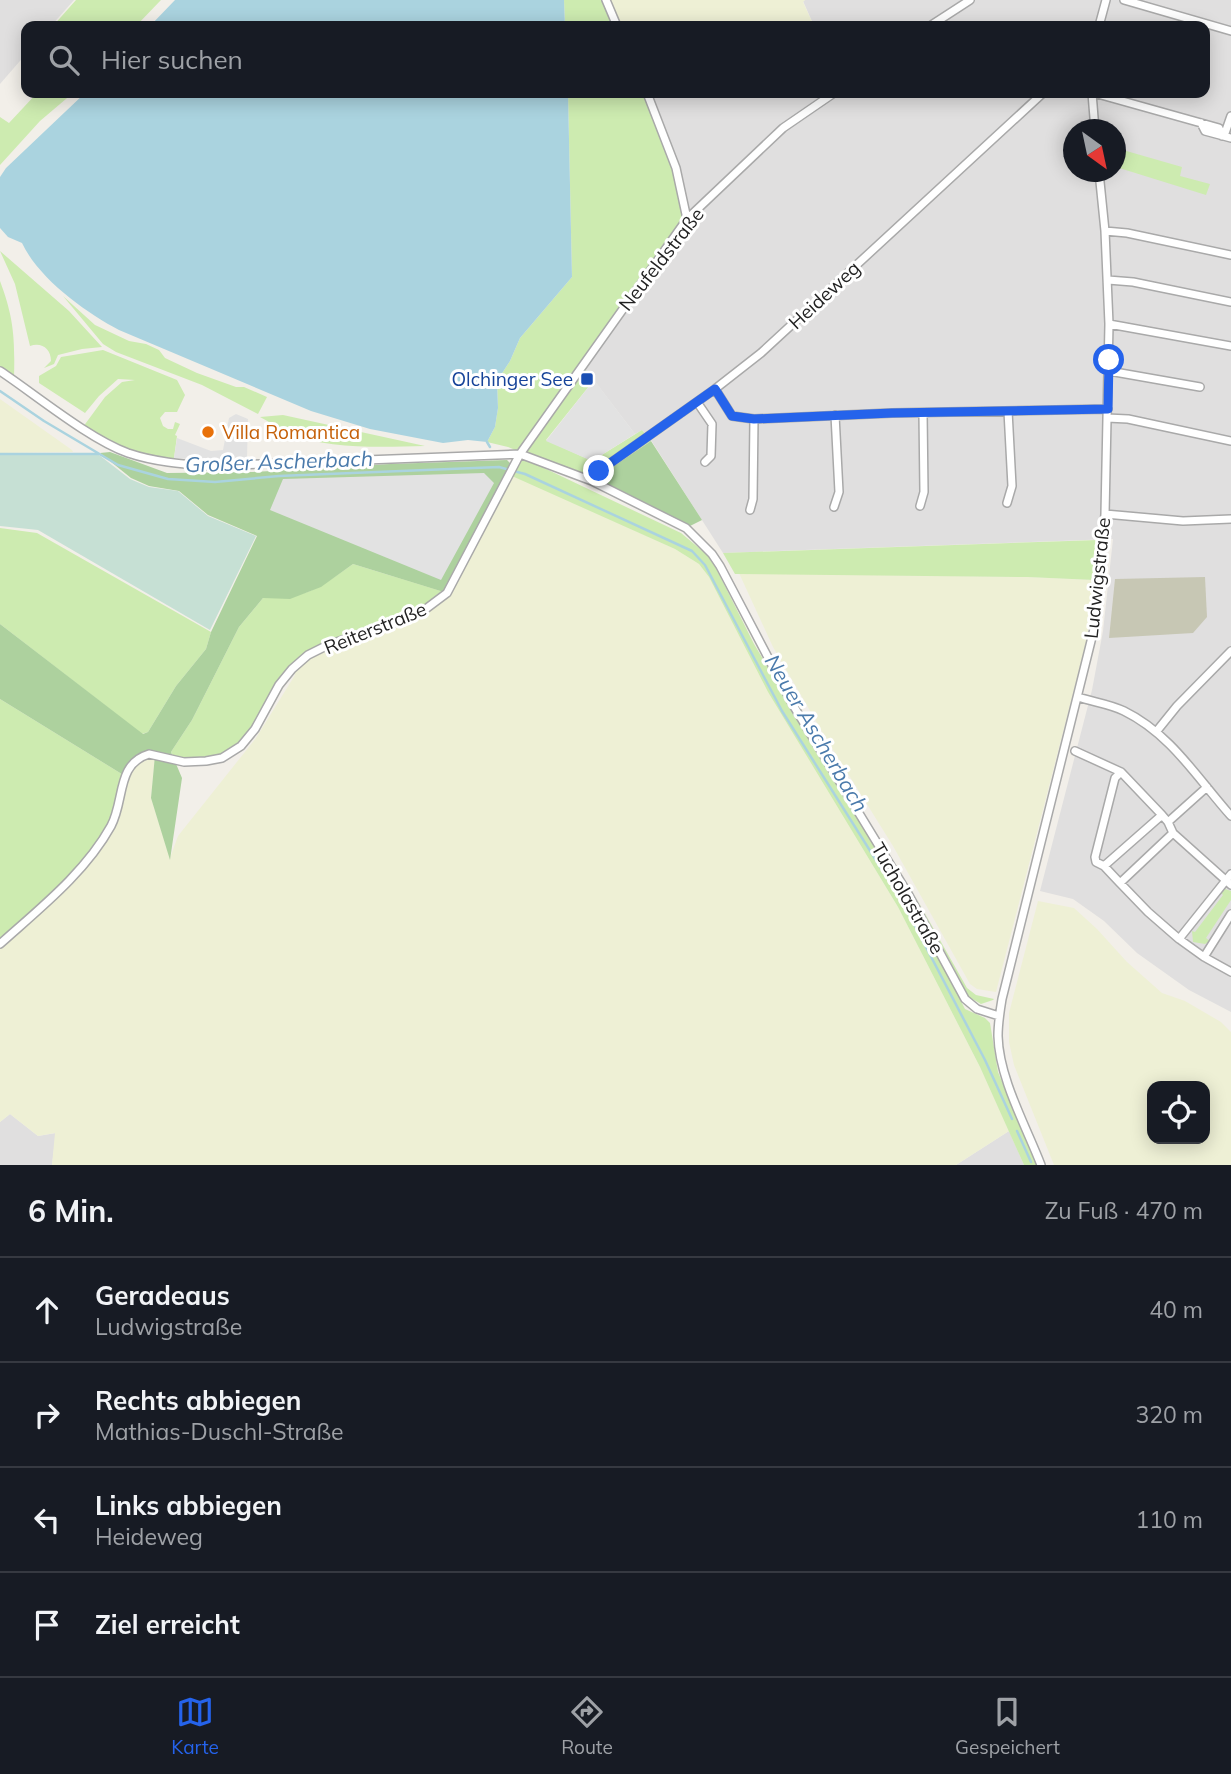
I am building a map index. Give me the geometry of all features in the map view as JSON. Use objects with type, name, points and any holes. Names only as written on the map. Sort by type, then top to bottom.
[{"type":"street","points":[[606,0],[615,21]]},
{"type":"street","points":[[938,21],[970,0]]},
{"type":"street","points":[[1100,21],[1106,0]]},
{"type":"street","points":[[1124,0],[1196,21]]},
{"type":"street","points":[[1210,25],[1231,31]]},
{"type":"street","points":[[649,98],[676,168],[687,219]]},
{"type":"street","name":"Neufeldstraße","points":[[520,454],[687,219],[783,128],[827,98]]},
{"type":"street","name":"Heideweg","points":[[592,481],[599,471],[761,353],[1038,98]]},
{"type":"street","points":[[1093,98],[1094,119]]},
{"type":"street","points":[[1111,98],[1219,128],[1226,137]]},
{"type":"street","points":[[1226,137],[1231,116]]},
{"type":"street","name":"Ludwigstraße","points":[[999,1016],[1095,625],[1105,514],[1110,324],[1099,182]]},
{"type":"street","points":[[1105,231],[1127,233],[1231,255]]},
{"type":"street","points":[[1108,280],[1133,282],[1231,302]]},
{"type":"street","points":[[1110,324],[1231,346]]},
{"type":"street","points":[[0,371],[93,435],[127,452],[169,463],[209,466],[520,454]]},
{"type":"street","points":[[1109,371],[1200,387]]},
{"type":"street","points":[[715,389],[732,416],[754,419],[1008,411],[1107,413],[1231,441]]},
{"type":"street","points":[[696,402],[712,424],[711,456],[705,462]]},
{"type":"street","points":[[1007,503],[1013,486],[1008,411]]},
{"type":"street","points":[[920,506],[924,492],[923,413]]},
{"type":"street","points":[[834,507],[839,492],[835,415]]},
{"type":"street","points":[[750,510],[753,499],[754,419]]},
{"type":"street","name":"Reiterstraße","points":[[0,944],[55,896],[98,846],[112,824],[131,764],[149,754],[184,762],[222,758],[241,746],[255,729],[279,685],[292,668],[308,655],[328,645],[419,614],[437,603],[447,593],[520,454]]},
{"type":"street","name":"Tucholastraße","points":[[520,454],[592,481],[686,528],[712,554],[768,663],[907,892],[965,999],[977,1009],[999,1016]]},
{"type":"street","points":[[1105,514],[1183,521],[1231,519]]},
{"type":"street","points":[[1156,732],[1177,706],[1231,651]]},
{"type":"street","points":[[1078,696],[1122,710],[1156,732],[1186,759],[1231,816]]},
{"type":"street","points":[[1075,751],[1121,772],[1162,814],[1173,833],[1229,880],[1179,939]]},
{"type":"street","points":[[1121,772],[1115,778],[1096,862],[1104,866],[1179,939],[1231,972]]},
{"type":"street","points":[[1168,822],[1207,788]]},
{"type":"street","points":[[1104,866],[1162,814]]},
{"type":"street","points":[[1120,883],[1173,833]]},
{"type":"street","points":[[1204,957],[1231,914]]},
{"type":"street","points":[[999,1016],[1001,1062],[1041,1165]]},
{"type":"shaded area","points":[[0,0],[74,0],[55,21],[21,21],[21,60],[0,84]]},
{"type":"shaded area","points":[[606,0],[805,0],[803,2],[812,21],[615,21]]},
{"type":"shaded area","points":[[1231,0],[1231,1012],[1189,990],[1137,953],[1104,921],[1073,899],[1040,891],[1092,690],[1103,631],[1113,539],[723,553],[649,437],[642,430],[635,434],[583,366],[646,98],[1210,98],[1210,21],[812,21],[803,1]]},
{"type":"shaded area","points":[[594,380],[635,434],[592,461],[546,441]]},
{"type":"shaded area","points":[[0,399],[72,450],[73,452],[0,453]]},
{"type":"shaded area","points":[[236,414],[248,419],[247,458],[219,461],[174,458],[177,438],[211,451],[223,450],[229,418]]},
{"type":"shaded area","points":[[0,455],[99,455],[130,479],[149,487],[178,491],[208,516],[256,536],[210,630],[38,530],[0,526]]},
{"type":"shaded area","points":[[484,473],[494,483],[441,580],[270,510],[283,479]]},
{"type":"shaded area","points":[[509,473],[675,549],[699,564],[709,577],[768,692],[898,907],[980,1067],[1009,1131],[956,1165],[52,1165],[55,1133],[38,1136],[10,1114],[0,1122],[0,944],[131,764],[155,755],[151,798],[170,858],[178,836],[256,738],[295,675],[292,669]]},
{"type":"shaded area","points":[[739,573],[1094,580],[1087,639],[996,992],[977,989],[970,984],[893,846],[773,647]]},
{"type":"shaded area","points":[[1205,577],[1207,617],[1193,633],[1109,638],[1115,579]]},
{"type":"shaded area","points":[[1038,901],[1074,908],[1162,993],[1185,1001],[1221,1022],[1231,1032],[1231,1165],[1054,1165],[1014,1065],[1009,1042],[1009,1013]]},
{"type":"shaded area","points":[[10,1114],[38,1136],[56,1133],[52,1165],[0,1165],[0,1122]]},
{"type":"shaded area","points":[[1009,1131],[1024,1165],[956,1165]]},
{"type":"green space","points":[[76,0],[161,0],[141,21],[57,21]]},
{"type":"green space","points":[[564,0],[606,0],[615,21],[565,21]]},
{"type":"green space","points":[[32,98],[67,98],[40,121],[0,165],[0,117],[9,123]]},
{"type":"green space","points":[[568,98],[649,98],[659,120],[687,219],[583,366],[594,380],[546,440],[592,461],[642,430],[651,441],[602,474],[596,483],[508,447],[487,442],[495,427],[498,408],[497,381],[520,338],[572,277]]},
{"type":"green space","points":[[1126,151],[1182,167],[1180,176],[1210,184],[1206,195],[1126,170]]},
{"type":"green space","points":[[0,251],[69,311],[102,347],[58,355],[54,364],[44,368],[51,361],[49,353],[42,346],[30,346],[15,284]]},
{"type":"green space","points":[[0,281],[13,329],[14,378],[0,368]]},
{"type":"green space","points":[[63,296],[95,325],[129,341],[159,350],[165,358],[197,373],[267,397],[258,414],[202,385],[116,352],[103,344]]},
{"type":"green space","points":[[103,350],[177,380],[185,395],[177,412],[165,412],[160,418],[163,426],[168,429],[173,429],[175,422],[180,424],[175,435],[174,458],[169,463],[127,452],[83,427],[105,397],[122,382],[135,380],[118,379],[85,413],[39,383],[39,376],[56,366],[61,357]]},
{"type":"green space","points":[[283,415],[425,446],[338,445],[289,433],[260,417]]},
{"type":"green space","points":[[651,441],[702,520],[686,528],[596,483],[602,474]]},
{"type":"green space","points":[[110,452],[167,473],[253,472],[507,460],[513,466],[447,593],[353,564],[321,587],[290,599],[263,598],[239,627],[192,720],[171,752],[182,778],[170,860],[151,798],[155,755],[141,757],[125,776],[0,699],[0,624],[143,734],[148,732],[176,686],[206,649],[211,632],[257,536],[208,515],[179,491],[149,486],[131,478],[100,453]]},
{"type":"green space","points":[[525,459],[681,533],[711,558],[754,644],[920,921],[965,1009],[990,1023],[998,1072],[1037,1165],[1024,1165],[980,1067],[898,907],[768,692],[709,577],[699,564],[675,549],[512,476],[520,460]]},
{"type":"green space","points":[[0,528],[37,533],[211,632],[206,649],[176,686],[148,732],[142,734],[0,624]]},
{"type":"green space","points":[[1098,540],[1094,580],[735,574],[723,553]]},
{"type":"green space","points":[[353,564],[447,593],[419,614],[328,645],[292,669],[254,727],[239,745],[224,755],[206,761],[175,759],[171,752],[192,720],[239,627],[263,598],[301,594],[331,580]]},
{"type":"green space","points":[[0,699],[125,776],[112,824],[55,896],[0,944]]},
{"type":"green space","points":[[1225,889],[1231,891],[1231,900],[1206,938],[1210,941],[1205,944],[1193,942],[1192,931],[1195,932]]},
{"type":"green space","points":[[914,894],[967,988],[976,995],[993,1000],[981,1004],[969,997]]},
{"type":"water","points":[[175,0],[564,0],[565,21],[155,21]]},
{"type":"water","name":"Olchinger See","points":[[80,98],[568,98],[572,277],[520,338],[497,381],[498,408],[495,427],[487,442],[468,440],[443,443],[370,429],[311,411],[119,330],[92,314],[51,282],[22,243],[8,237],[0,228],[0,177],[6,168]]},
{"type":"waterway","name":"Neuer Ascherbach","points":[[0,391],[118,465],[168,479],[215,482],[279,476],[499,467],[525,474],[692,551],[705,565],[782,711],[903,903],[985,1060],[1012,1119]]},
{"type":"waterway","points":[[487,442],[490,447]]},
{"type":"waterway","points":[[0,454],[98,454]]},
{"type":"waterway","name":"Neuer Ascherbach","points":[[1017,1131],[1031,1162]]},
{"type":"place","name":"Olchinger See","points":[[587,379]]},
{"type":"place","name":"Villa Romantica","points":[[208,432]]},
{"type":"route","points":[[599,471],[715,389],[732,416],[754,419],[892,413],[1108,409],[1109,360]]},
{"type":"water label","name":"Großer Ascherbach","points":[[279,461]]}]
